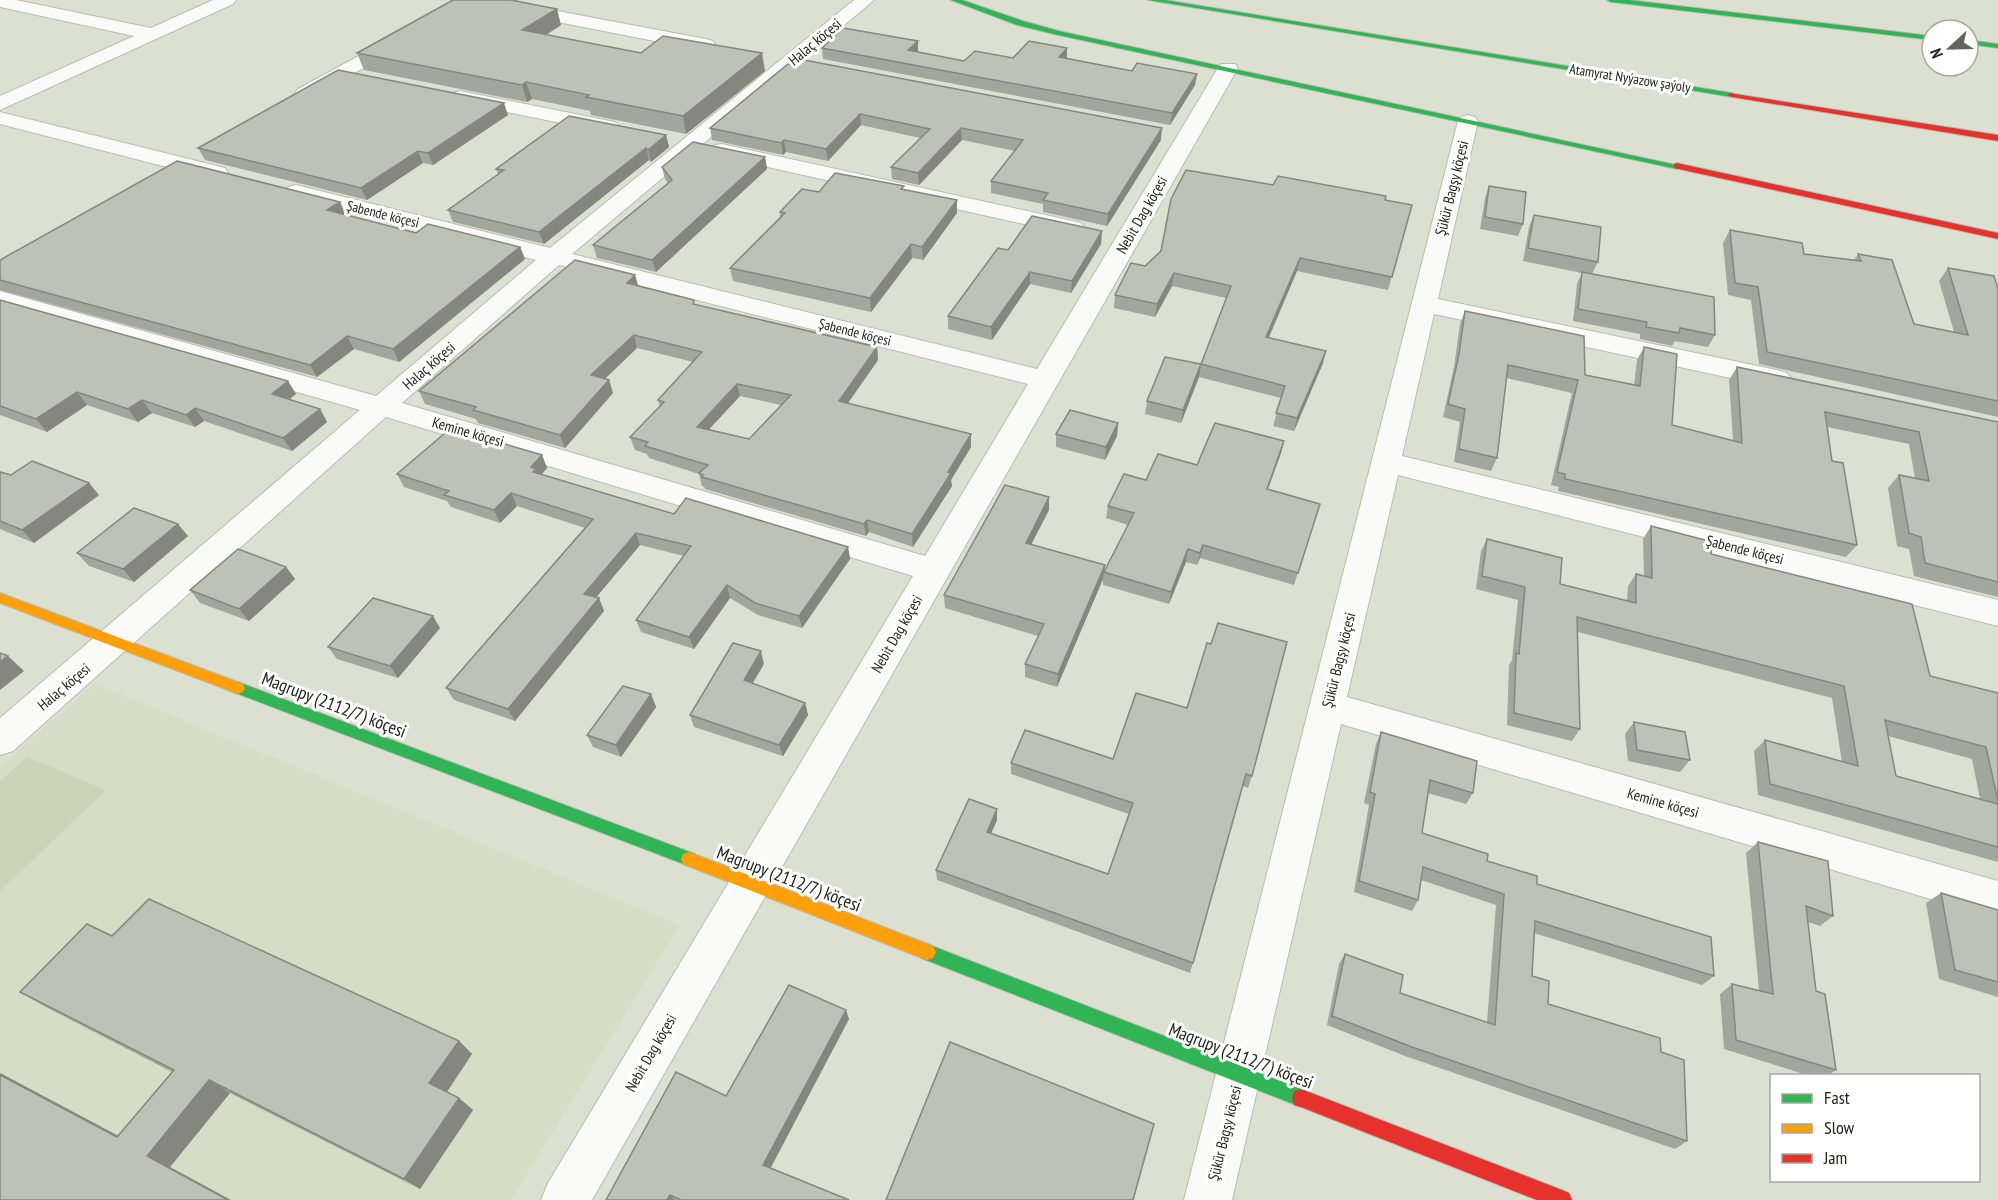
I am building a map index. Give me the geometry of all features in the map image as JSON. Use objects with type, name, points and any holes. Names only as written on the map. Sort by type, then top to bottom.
[{"type":"main road","points":[[955,0],[1020,23],[1997,238]]},
{"type":"main road","name":"Atamyrat Nyýazow şaýoly","points":[[1152,0],[1998,138]]},
{"type":"main road","points":[[1611,0],[1920,37]]},
{"type":"main road","points":[[1015,7],[1014,16],[1020,23]]},
{"type":"main road","points":[[1980,44],[1998,46]]},
{"type":"main road","name":"Magrupy (2112/7) köçesi","points":[[0,598],[751,883],[1562,1200]]},
{"type":"street","points":[[0,104],[227,0]]},
{"type":"street","points":[[450,11],[470,0],[724,48]]},
{"type":"street","name":"Halaç köçesi","points":[[0,740],[116,642],[554,256],[677,140],[793,62],[865,0]]},
{"type":"street","points":[[0,2],[153,34]]},
{"type":"street","points":[[290,101],[420,28]]},
{"type":"street","name":"Nebit Dag köçesi","points":[[565,1200],[1046,380],[1108,235],[1176,134],[1228,68]]},
{"type":"street","points":[[340,73],[375,80]]},
{"type":"street","points":[[444,94],[631,131]]},
{"type":"street","points":[[0,118],[189,157],[236,177]]},
{"type":"street","name":"Şükür Bagşy köçesi","points":[[1208,1200],[1468,121]]},
{"type":"street","points":[[677,140],[1108,235]]},
{"type":"street","points":[[150,180],[189,157]]},
{"type":"street","name":"Şabende köçesi","points":[[270,186],[1046,380]]},
{"type":"street","name":"Kemine köçesi","points":[[0,299],[383,407],[934,570]]},
{"type":"street","points":[[1424,304],[1799,384]]},
{"type":"street","name":"Şabende köçesi","points":[[1386,462],[1998,613]]},
{"type":"street","name":"Kemine köçesi","points":[[1328,706],[1998,900]]},
{"type":"shaded area","points":[[95,684],[680,925],[511,1200],[0,1200],[0,766]]},
{"type":"shaded area","points":[[27,757],[106,790],[0,891],[0,781]]},
{"type":"building","points":[[453,0],[511,0],[557,9],[522,30],[641,53],[663,36],[762,53],[683,116],[586,97],[589,95],[526,82],[522,85],[357,53]]},
{"type":"building","points":[[843,28],[918,41],[908,50],[964,61],[975,51],[1013,58],[1029,41],[1067,48],[1059,57],[1132,71],[1137,63],[1197,74],[1172,113],[822,48]]},
{"type":"building","points":[[804,60],[1162,128],[1108,214],[1043,200],[1048,193],[991,181],[1023,140],[961,128],[918,173],[891,167],[930,129],[860,114],[826,149],[784,140],[781,143],[710,128],[788,64],[797,65]]},
{"type":"building","points":[[338,70],[504,103],[428,153],[418,151],[361,188],[198,148]]},
{"type":"building","points":[[569,116],[666,135],[648,150],[646,148],[539,232],[448,210],[504,170],[496,169]]},
{"type":"building","points":[[693,142],[765,157],[652,260],[593,245],[672,180],[662,167]]},
{"type":"building","points":[[177,161],[340,202],[327,210],[416,233],[428,224],[520,247],[393,349],[347,336],[310,365],[0,280],[0,260]]},
{"type":"building","points":[[1186,170],[1273,185],[1278,176],[1386,196],[1385,200],[1412,205],[1392,277],[1300,258],[1266,337],[1326,351],[1297,418],[1276,413],[1285,386],[1201,364],[1231,286],[1174,273],[1157,304],[1115,295],[1131,263],[1145,266],[1161,251],[1171,199]]},
{"type":"building","points":[[835,173],[904,186],[901,189],[957,200],[922,247],[911,244],[870,298],[730,268],[785,213],[780,212],[802,189],[819,192]]},
{"type":"building","points":[[1489,186],[1526,192],[1523,224],[1485,217]]},
{"type":"building","points":[[1534,215],[1601,227],[1598,262],[1528,248]]},
{"type":"building","points":[[1032,216],[1102,231],[1072,281],[1030,272],[991,327],[948,316],[998,248],[1008,250]]},
{"type":"building","points":[[1730,230],[1802,243],[1804,254],[1861,261],[1858,254],[1892,260],[1914,324],[1968,335],[1948,268],[1994,276],[1998,288],[1998,401],[1767,352],[1758,287],[1735,283]]},
{"type":"building","points":[[575,260],[635,275],[627,283],[694,300],[693,304],[877,347],[839,401],[971,434],[948,472],[951,473],[912,534],[867,520],[864,524],[702,477],[703,475],[699,473],[708,465],[645,446],[648,442],[630,437],[664,402],[658,400],[702,352],[634,335],[591,375],[609,380],[560,435],[473,410],[476,407],[419,391]],"holes":[[[737,384],[791,395],[749,439],[697,427]]]},
{"type":"building","points":[[1582,272],[1714,297],[1715,335],[1680,328],[1679,333],[1646,327],[1647,322],[1578,309]]},
{"type":"building","points":[[0,300],[288,381],[272,394],[320,409],[283,438],[195,408],[186,415],[142,400],[128,409],[77,392],[36,419],[0,406]]},
{"type":"building","points":[[1465,311],[1584,336],[1585,375],[1640,386],[1644,347],[1677,354],[1672,425],[1742,443],[1737,367],[1998,422],[1998,582],[1925,563],[1921,537],[1909,533],[1899,475],[1929,481],[1919,432],[1825,412],[1832,461],[1843,463],[1857,545],[1565,479],[1565,474],[1557,472],[1578,380],[1508,365],[1497,458],[1459,449],[1465,409],[1448,404],[1459,354]]},
{"type":"building","points":[[1165,357],[1201,364],[1183,410],[1147,401]]},
{"type":"building","points":[[1070,410],[1118,423],[1106,447],[1056,434]]},
{"type":"building","points":[[1215,423],[1284,441],[1267,489],[1320,504],[1298,573],[1203,545],[1200,553],[1188,549],[1171,592],[1104,572],[1134,513],[1108,506],[1124,474],[1146,480],[1158,454],[1197,465]]},
{"type":"building","points":[[451,428],[542,455],[531,467],[536,469],[533,472],[674,514],[686,498],[848,547],[799,616],[755,603],[727,585],[689,637],[636,620],[691,546],[636,533],[584,594],[599,598],[508,709],[446,688],[593,519],[511,493],[494,510],[444,495],[449,491],[397,474]]},
{"type":"building","points":[[32,461],[89,483],[22,530],[0,521],[0,472],[11,475]]},
{"type":"building","points":[[1005,485],[1049,497],[1026,543],[1105,565],[1058,674],[1025,664],[1044,624],[944,595]]},
{"type":"building","points":[[134,508],[178,524],[123,569],[77,553]]},
{"type":"building","points":[[1651,526],[1713,542],[1711,554],[1912,604],[1930,676],[1998,693],[1998,801],[1986,747],[1885,720],[1896,776],[1998,804],[1998,847],[1770,784],[1765,740],[1858,766],[1844,686],[1577,617],[1580,729],[1514,713],[1516,653],[1519,654],[1525,587],[1482,576],[1487,539],[1562,558],[1560,584],[1636,603],[1636,574],[1652,578]]},
{"type":"building","points":[[238,549],[286,567],[239,609],[190,590]]},
{"type":"building","points":[[373,598],[433,616],[390,666],[328,647]]},
{"type":"building","points":[[1218,623],[1287,642],[1252,776],[1246,774],[1193,963],[936,870],[969,799],[997,809],[987,832],[1108,874],[1133,803],[1011,763],[1025,730],[1113,759],[1136,693],[1187,708],[1207,643],[1211,644]]},
{"type":"building","points":[[733,643],[761,651],[744,680],[805,703],[779,745],[690,715]]},
{"type":"building","points":[[0,653],[8,656],[0,662]]},
{"type":"building","points":[[623,686],[651,694],[616,745],[587,735]]},
{"type":"building","points":[[1634,722],[1685,732],[1690,760],[1637,750]]},
{"type":"building","points":[[1381,732],[1477,761],[1473,793],[1430,780],[1422,833],[1488,854],[1487,861],[1537,876],[1537,884],[1711,937],[1714,976],[1535,921],[1532,976],[1549,981],[1548,1004],[1660,1038],[1661,1052],[1684,1060],[1687,1141],[1412,1047],[1332,1016],[1345,954],[1403,975],[1400,993],[1495,1025],[1504,894],[1423,867],[1418,900],[1359,881],[1375,794],[1370,792]]},
{"type":"building","points":[[1758,842],[1828,861],[1833,916],[1806,906],[1816,991],[1825,994],[1836,1070],[1736,1040],[1732,984],[1773,994]]},
{"type":"building","points":[[1941,893],[1998,910],[1998,982],[1955,970]]},
{"type":"building","points":[[149,899],[459,1041],[429,1083],[459,1098],[404,1179],[209,1080],[147,1156],[228,1200],[0,1200],[0,1075],[117,1137],[174,1070],[20,992],[87,924],[112,936]]},
{"type":"building","points":[[789,985],[846,1010],[763,1165],[849,1200],[681,1200],[670,1195],[667,1200],[606,1200],[676,1072],[726,1096]]},
{"type":"building","points":[[950,1042],[1154,1124],[1133,1200],[886,1200]]},
{"type":"traffic: fast","points":[[955,0],[1020,23],[1058,33],[1677,166]]},
{"type":"traffic: fast","points":[[1152,0],[1732,95]]},
{"type":"traffic: fast","points":[[1611,0],[1920,37]]},
{"type":"traffic: fast","points":[[1980,44],[1998,46]]},
{"type":"traffic: fast","points":[[238,688],[689,859]]},
{"type":"traffic: fast","points":[[927,952],[1301,1098]]},
{"type":"traffic: slow","points":[[0,598],[238,688]]},
{"type":"traffic: slow","points":[[689,859],[927,952]]},
{"type":"traffic: jam","points":[[1732,95],[1998,138]]},
{"type":"traffic: jam","points":[[1677,166],[1998,236]]},
{"type":"traffic: jam","points":[[1301,1098],[1562,1200]]}]
